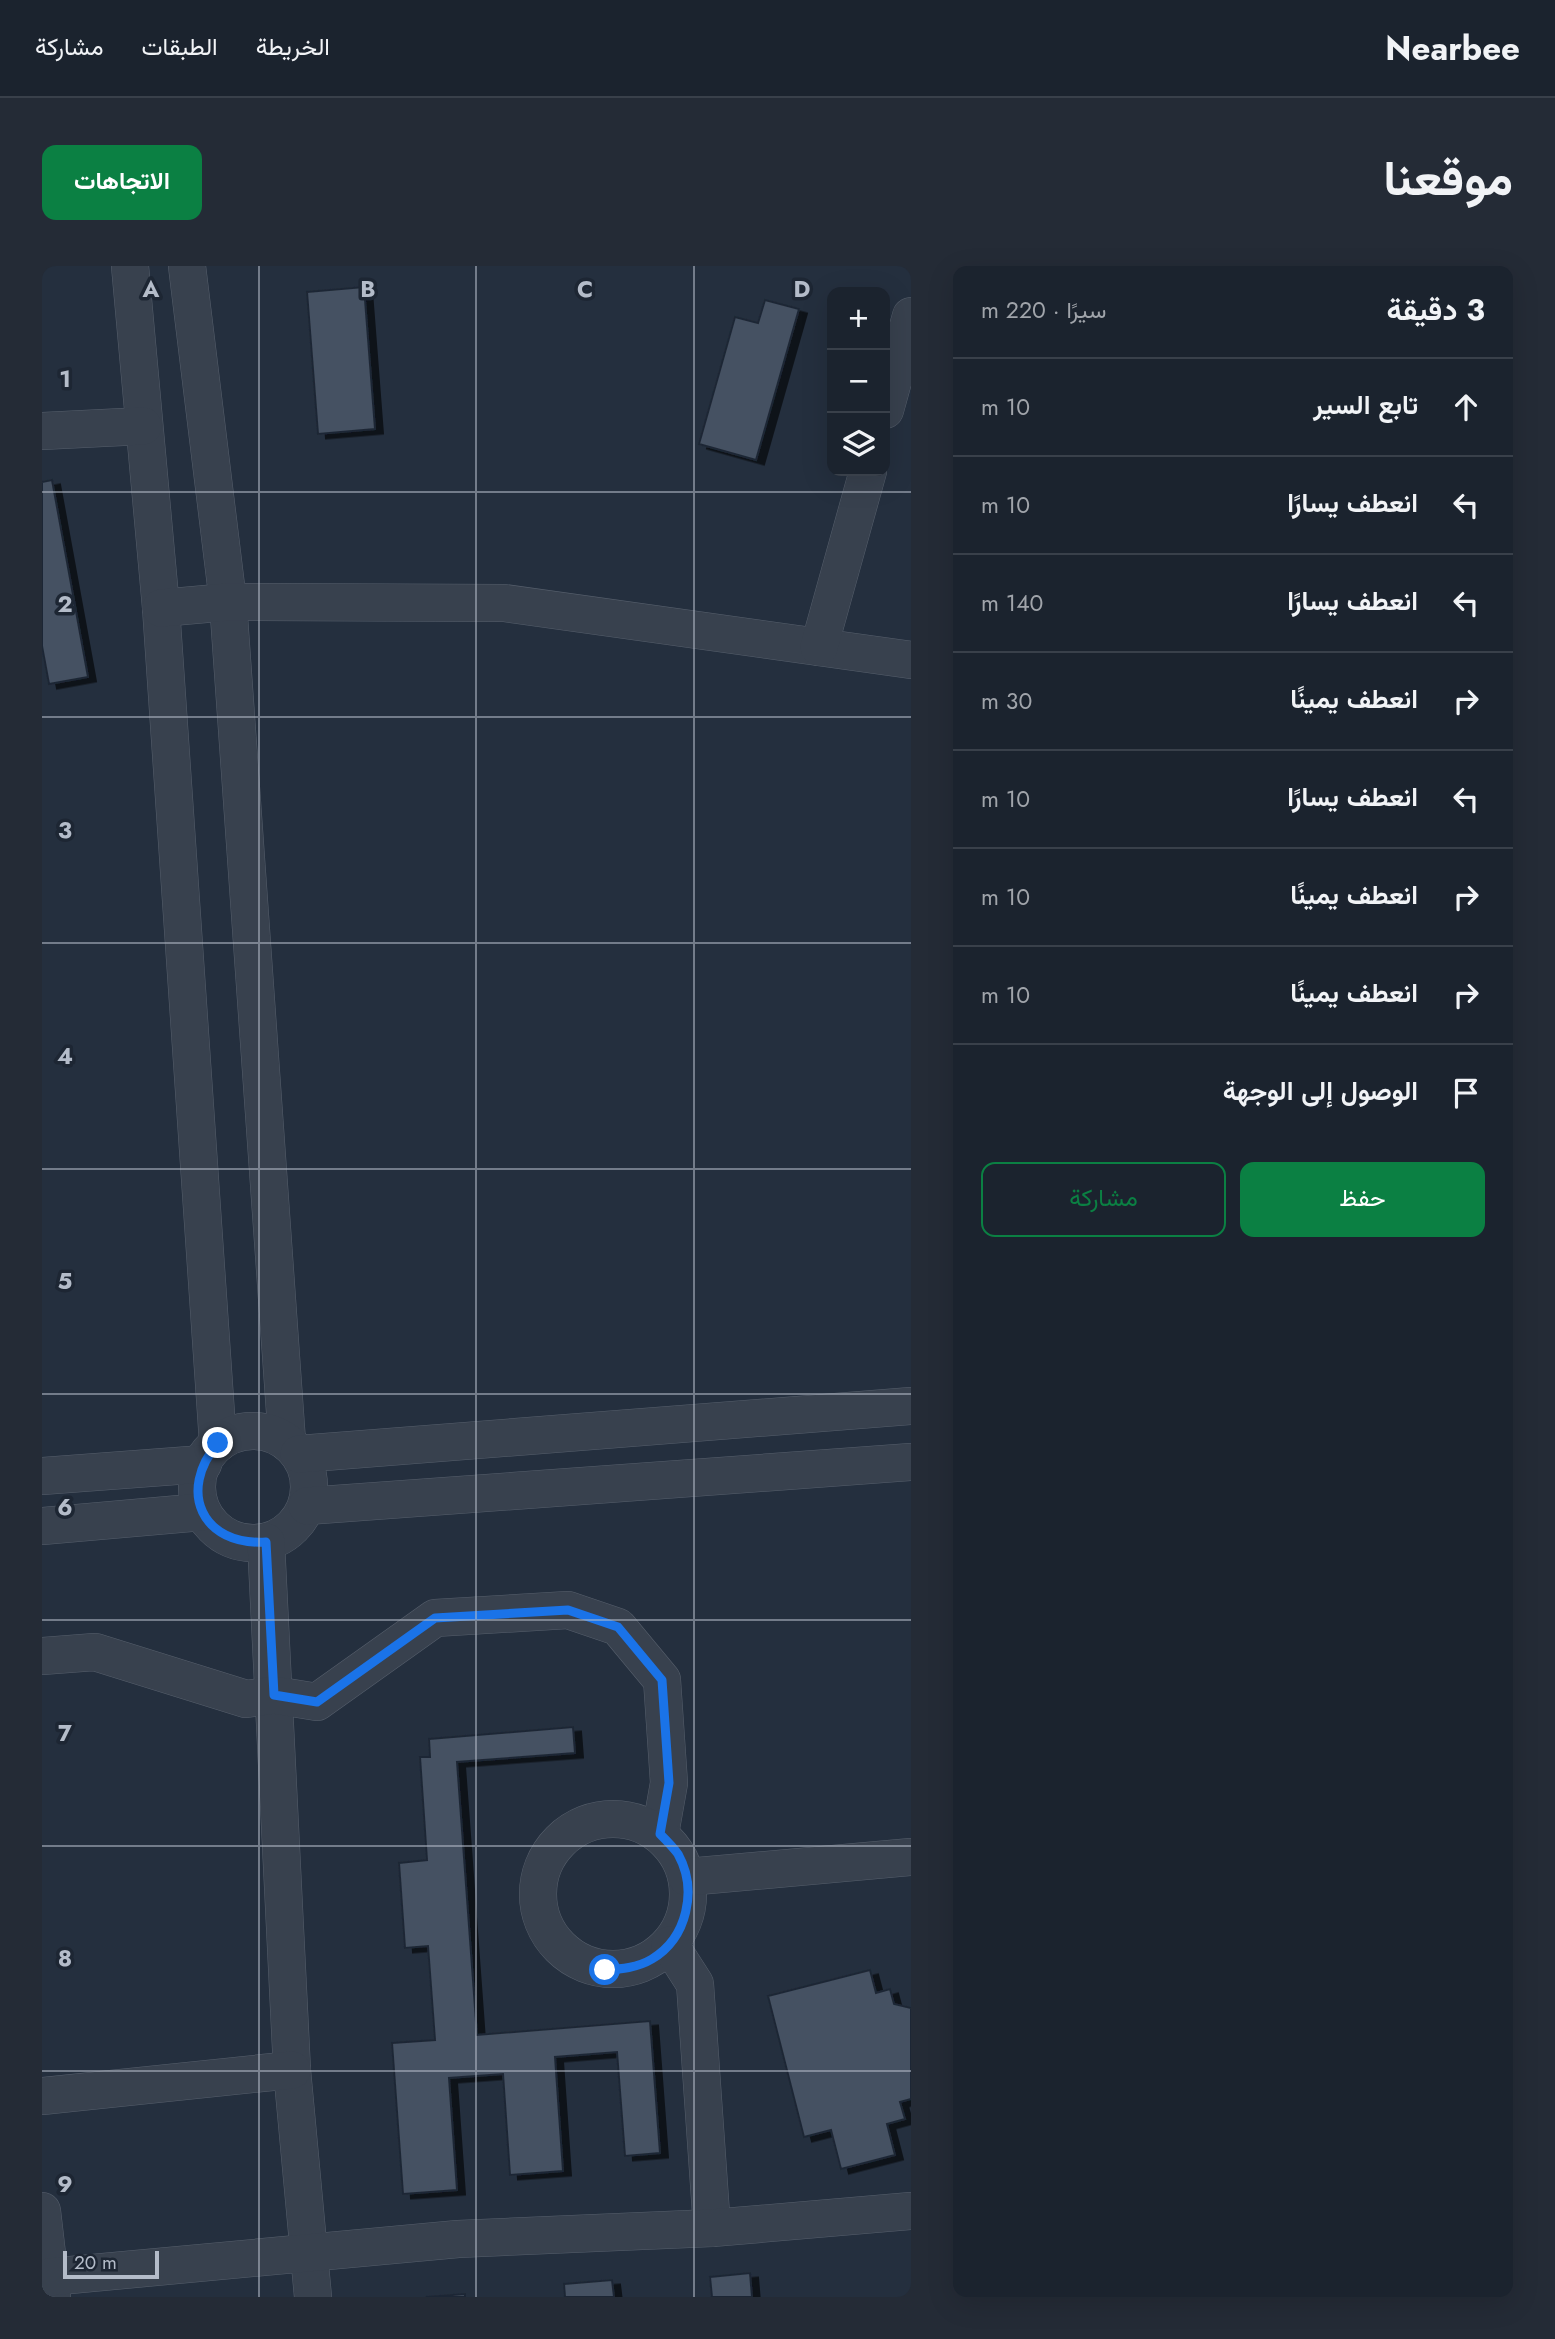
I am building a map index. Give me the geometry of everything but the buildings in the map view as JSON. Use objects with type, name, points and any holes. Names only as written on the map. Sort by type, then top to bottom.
[{"type":"street","points":[[130,266],[162,608],[210,1453]]},
{"type":"street","points":[[187,266],[228,602],[293,1447],[307,1470],[310,1488],[306,1506],[298,1522],[283,1535],[266,1542],[247,1543],[229,1538],[213,1527],[202,1512],[197,1494],[198,1475],[210,1453],[234,1434],[252,1431],[270,1433],[293,1447],[911,1406]]},
{"type":"street","points":[[890,392],[911,316]]},
{"type":"street","points":[[42,432],[143,426]]},
{"type":"street","points":[[819,647],[867,476]]},
{"type":"street","points":[[162,608],[228,602],[504,603],[911,660]]},
{"type":"street","points":[[42,1476],[210,1453]]},
{"type":"street","points":[[306,1506],[911,1462]]},
{"type":"street","points":[[42,1526],[202,1512]]},
{"type":"street","points":[[266,1542],[292,2070],[313,2297]]},
{"type":"street","points":[[42,1656],[95,1652],[246,1699],[274,1695],[317,1702],[435,1618],[568,1610],[618,1627],[662,1680],[669,1783],[660,1834]]},
{"type":"street","points":[[611,1818],[637,1822],[660,1834],[677,1853],[687,1877],[688,1901],[682,1924],[670,1945],[651,1960],[629,1968],[605,1970],[582,1964],[562,1950],[547,1932],[538,1907],[538,1881],[547,1857],[564,1837],[575,1830],[586,1824],[611,1818]]},
{"type":"street","points":[[687,1877],[911,1857]]},
{"type":"street","points":[[670,1945],[695,1984],[712,2228]]},
{"type":"street","points":[[42,2096],[292,2070]]},
{"type":"street","points":[[42,2211],[50,2287],[310,2252],[458,2239],[712,2228],[911,2211]]},
{"type":"route","points":[[218,1443],[206,1457],[198,1475],[197,1494],[202,1512],[213,1527],[229,1538],[247,1543],[266,1542],[274,1695],[317,1702],[435,1618],[568,1610],[618,1627],[662,1680],[669,1783],[660,1834],[677,1853],[687,1877],[688,1901],[682,1924],[670,1945],[651,1960],[629,1968],[605,1970]]}]
